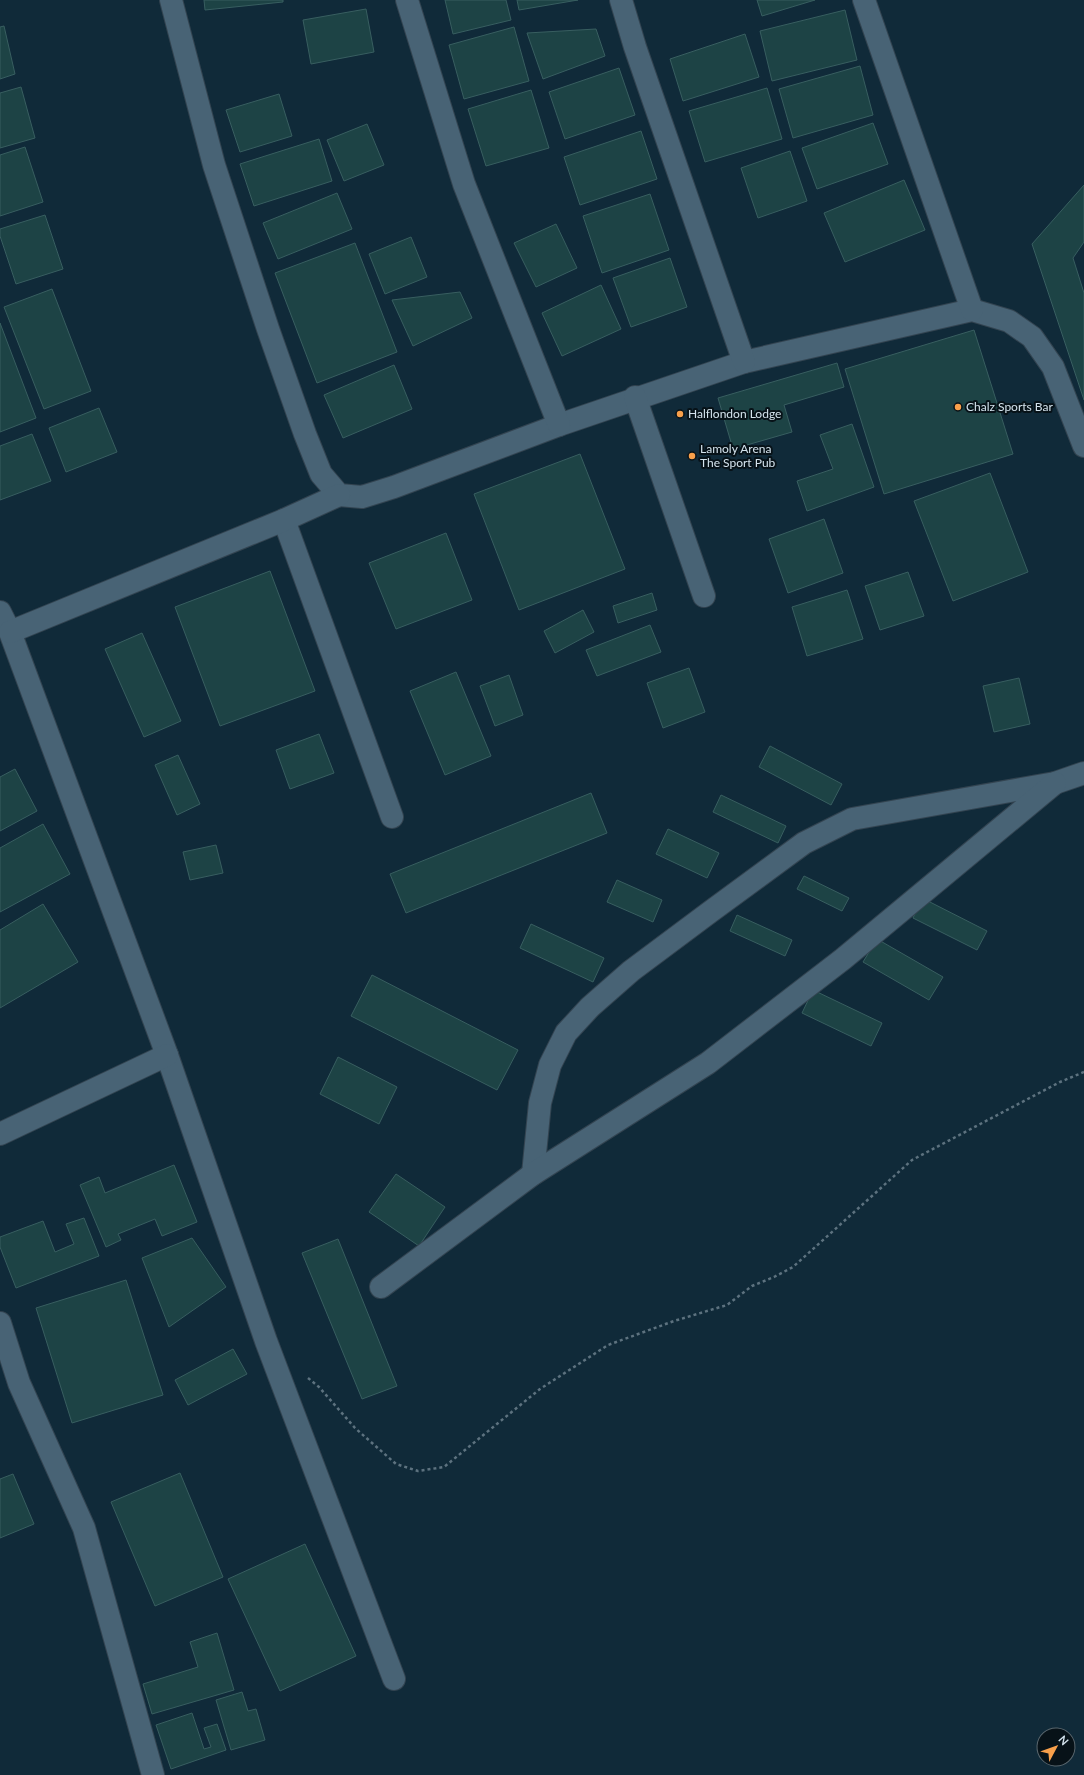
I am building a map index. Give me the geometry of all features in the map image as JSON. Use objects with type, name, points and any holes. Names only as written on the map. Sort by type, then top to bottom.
[{"type":"street","points":[[171,0],[214,165],[268,329],[305,434],[322,474],[339,495]]},
{"type":"street","points":[[407,0],[464,184],[559,425]]},
{"type":"street","points":[[620,0],[634,47],[744,362]]},
{"type":"street","points":[[864,0],[972,310]]},
{"type":"street","points":[[10,632],[284,520],[339,495],[362,497],[369,495],[635,397],[744,362],[972,310],[1008,321],[1032,337],[1053,367],[1084,446]]},
{"type":"street","points":[[635,397],[704,596]]},
{"type":"street","points":[[284,520],[392,817]]},
{"type":"street","points":[[0,612],[10,632],[167,1055],[266,1341],[394,1679]]},
{"type":"street","points":[[533,1174],[540,1103],[550,1065],[566,1032],[590,1007],[631,972],[804,843],[852,819],[1055,783],[1084,773]]},
{"type":"street","points":[[381,1287],[533,1174],[708,1064],[843,959],[1055,783]]},
{"type":"street","points":[[0,1134],[167,1055]]},
{"type":"street","points":[[0,1323],[18,1383],[84,1528],[153,1775]]},
{"type":"path","points":[[307,1376],[319,1387],[355,1428],[396,1464],[418,1471],[444,1467],[540,1389],[608,1344],[674,1321],[727,1305],[752,1286],[774,1278],[793,1267],[912,1160],[1060,1082],[1084,1072]]},
{"type":"building","points":[[204,0],[283,0],[283,2],[205,10]]},
{"type":"building","points":[[445,0],[506,0],[511,20],[453,34]]},
{"type":"building","points":[[517,0],[578,0],[519,10]]},
{"type":"building","points":[[757,0],[815,0],[762,16]]},
{"type":"building","points":[[366,9],[374,52],[311,64],[303,20]]},
{"type":"building","points":[[845,10],[857,60],[772,81],[760,31]]},
{"type":"building","points":[[4,26],[15,74],[0,79],[0,27]]},
{"type":"building","points":[[514,27],[529,81],[464,99],[449,45]]},
{"type":"building","points":[[596,29],[605,56],[543,79],[527,33]]},
{"type":"building","points":[[745,34],[759,77],[683,101],[670,59]]},
{"type":"building","points":[[860,66],[873,115],[793,138],[779,89]]},
{"type":"building","points":[[619,68],[635,115],[565,139],[549,92]]},
{"type":"building","points":[[21,87],[35,138],[0,148],[0,93]]},
{"type":"building","points":[[767,88],[782,139],[705,162],[689,111]]},
{"type":"building","points":[[531,90],[549,148],[486,166],[468,109]]},
{"type":"building","points":[[279,94],[292,136],[240,152],[226,110]]},
{"type":"building","points":[[873,123],[888,164],[817,189],[802,148]]},
{"type":"building","points":[[367,124],[384,165],[344,181],[327,140]]},
{"type":"building","points":[[641,131],[657,179],[580,205],[564,157]]},
{"type":"building","points":[[319,139],[332,181],[254,206],[240,164]]},
{"type":"building","points":[[25,147],[43,202],[0,216],[0,155]]},
{"type":"building","points":[[790,151],[807,201],[758,218],[741,168]]},
{"type":"building","points":[[904,180],[925,230],[845,262],[824,213]]},
{"type":"building","points":[[1084,185],[1084,242],[1073,258],[1084,293],[1084,400],[1032,244]]},
{"type":"building","points":[[337,193],[352,229],[278,259],[263,223]]},
{"type":"building","points":[[650,194],[669,250],[602,273],[583,216]]},
{"type":"building","points":[[45,215],[63,269],[16,284],[0,236],[0,229]]},
{"type":"building","points":[[556,224],[577,268],[536,287],[514,243]]},
{"type":"building","points":[[411,237],[427,277],[385,294],[369,254]]},
{"type":"building","points":[[355,243],[397,352],[317,383],[275,273]]},
{"type":"building","points":[[670,258],[687,307],[631,327],[613,278]]},
{"type":"building","points":[[601,285],[621,329],[562,356],[542,313]]},
{"type":"building","points":[[52,289],[91,391],[44,409],[4,307]]},
{"type":"building","points":[[460,292],[472,318],[413,346],[392,300]]},
{"type":"building","points":[[0,323],[36,418],[0,432]]},
{"type":"building","points":[[974,330],[1013,454],[884,494],[845,369]]},
{"type":"building","points":[[837,363],[844,387],[784,405],[792,432],[733,449],[718,398]]},
{"type":"building","points":[[394,365],[412,409],[343,438],[324,395]]},
{"type":"building","points":[[99,408],[117,452],[66,472],[49,428]]},
{"type":"building","points":[[852,424],[874,487],[807,511],[797,481],[833,469],[820,435]]},
{"type":"building","points":[[32,434],[51,481],[0,500],[0,446]]},
{"type":"building","points":[[580,454],[625,569],[519,610],[474,494]]},
{"type":"building","points":[[990,473],[1028,572],[953,601],[914,501]]},
{"type":"building","points":[[824,519],[843,573],[788,593],[769,539]]},
{"type":"building","points":[[446,533],[472,600],[396,629],[369,563]]},
{"type":"building","points":[[270,571],[315,691],[220,726],[175,607]]},
{"type":"building","points":[[908,572],[924,616],[880,630],[865,586]]},
{"type":"building","points":[[847,590],[863,639],[807,656],[792,607]]},
{"type":"building","points":[[652,593],[657,610],[618,623],[613,606]]},
{"type":"building","points":[[583,610],[594,632],[555,653],[544,631]]},
{"type":"building","points":[[650,625],[661,652],[597,676],[586,650]]},
{"type":"building","points":[[142,633],[181,721],[144,737],[105,649]]},
{"type":"building","points":[[689,668],[705,712],[663,728],[647,683]]},
{"type":"building","points":[[456,672],[491,756],[445,775],[410,691]]},
{"type":"building","points":[[509,675],[523,715],[495,726],[480,686]]},
{"type":"building","points":[[1019,678],[1030,724],[994,732],[983,686]]},
{"type":"building","points":[[319,734],[334,773],[290,789],[276,750]]},
{"type":"building","points":[[770,746],[842,784],[831,805],[759,767]]},
{"type":"building","points":[[178,755],[200,804],[177,815],[155,765]]},
{"type":"building","points":[[15,769],[37,811],[0,831],[0,777]]},
{"type":"building","points":[[591,793],[607,833],[406,913],[390,874]]},
{"type":"building","points":[[721,795],[786,826],[778,843],[713,812]]},
{"type":"building","points":[[43,824],[70,874],[0,912],[0,848]]},
{"type":"building","points":[[668,829],[719,853],[707,878],[656,854]]},
{"type":"building","points":[[216,845],[223,873],[190,880],[183,852]]},
{"type":"building","points":[[804,876],[849,898],[842,911],[797,889]]},
{"type":"building","points":[[617,880],[662,900],[653,922],[607,902]]},
{"type":"building","points":[[922,898],[987,931],[977,950],[913,918]]},
{"type":"building","points":[[43,904],[78,962],[0,1008],[0,930]]},
{"type":"building","points":[[737,915],[792,940],[785,956],[730,931]]},
{"type":"building","points":[[531,924],[604,958],[593,982],[520,948]]},
{"type":"building","points":[[877,939],[943,977],[929,1000],[863,962]]},
{"type":"building","points":[[372,975],[518,1050],[497,1090],[351,1016]]},
{"type":"building","points":[[813,990],[882,1023],[871,1046],[802,1013]]},
{"type":"building","points":[[338,1057],[397,1087],[379,1124],[320,1094]]},
{"type":"building","points":[[174,1165],[197,1222],[162,1236],[155,1219],[118,1234],[121,1240],[106,1247],[80,1185],[99,1177],[105,1193]]},
{"type":"building","points":[[396,1174],[445,1207],[419,1246],[369,1212]]},
{"type":"building","points":[[84,1218],[99,1256],[16,1288],[0,1247],[0,1237],[43,1221],[55,1252],[74,1244],[66,1224]]},
{"type":"building","points":[[192,1238],[226,1287],[169,1327],[142,1258]]},
{"type":"building","points":[[338,1239],[397,1386],[362,1399],[302,1253]]},
{"type":"building","points":[[126,1280],[163,1395],[72,1423],[36,1308]]},
{"type":"building","points":[[233,1349],[247,1374],[188,1405],[175,1380]]},
{"type":"building","points":[[180,1473],[223,1577],[155,1606],[111,1502]]},
{"type":"building","points":[[13,1474],[34,1524],[0,1538],[0,1479]]},
{"type":"building","points":[[305,1544],[356,1656],[280,1691],[228,1579]]},
{"type":"building","points":[[217,1633],[234,1690],[152,1714],[143,1684],[198,1667],[190,1642]]},
{"type":"building","points":[[242,1692],[248,1711],[256,1709],[265,1740],[231,1750],[216,1700]]},
{"type":"building","points":[[192,1713],[204,1749],[211,1747],[204,1728],[217,1724],[226,1750],[171,1769],[156,1725]]},
{"type":"place","name":"Chalz Sports Bar","points":[[958,407]]},
{"type":"place","name":"Halflondon Lodge","points":[[680,414]]},
{"type":"place","name":"Lamoly Arena The Sport Pub","points":[[692,456]]}]
